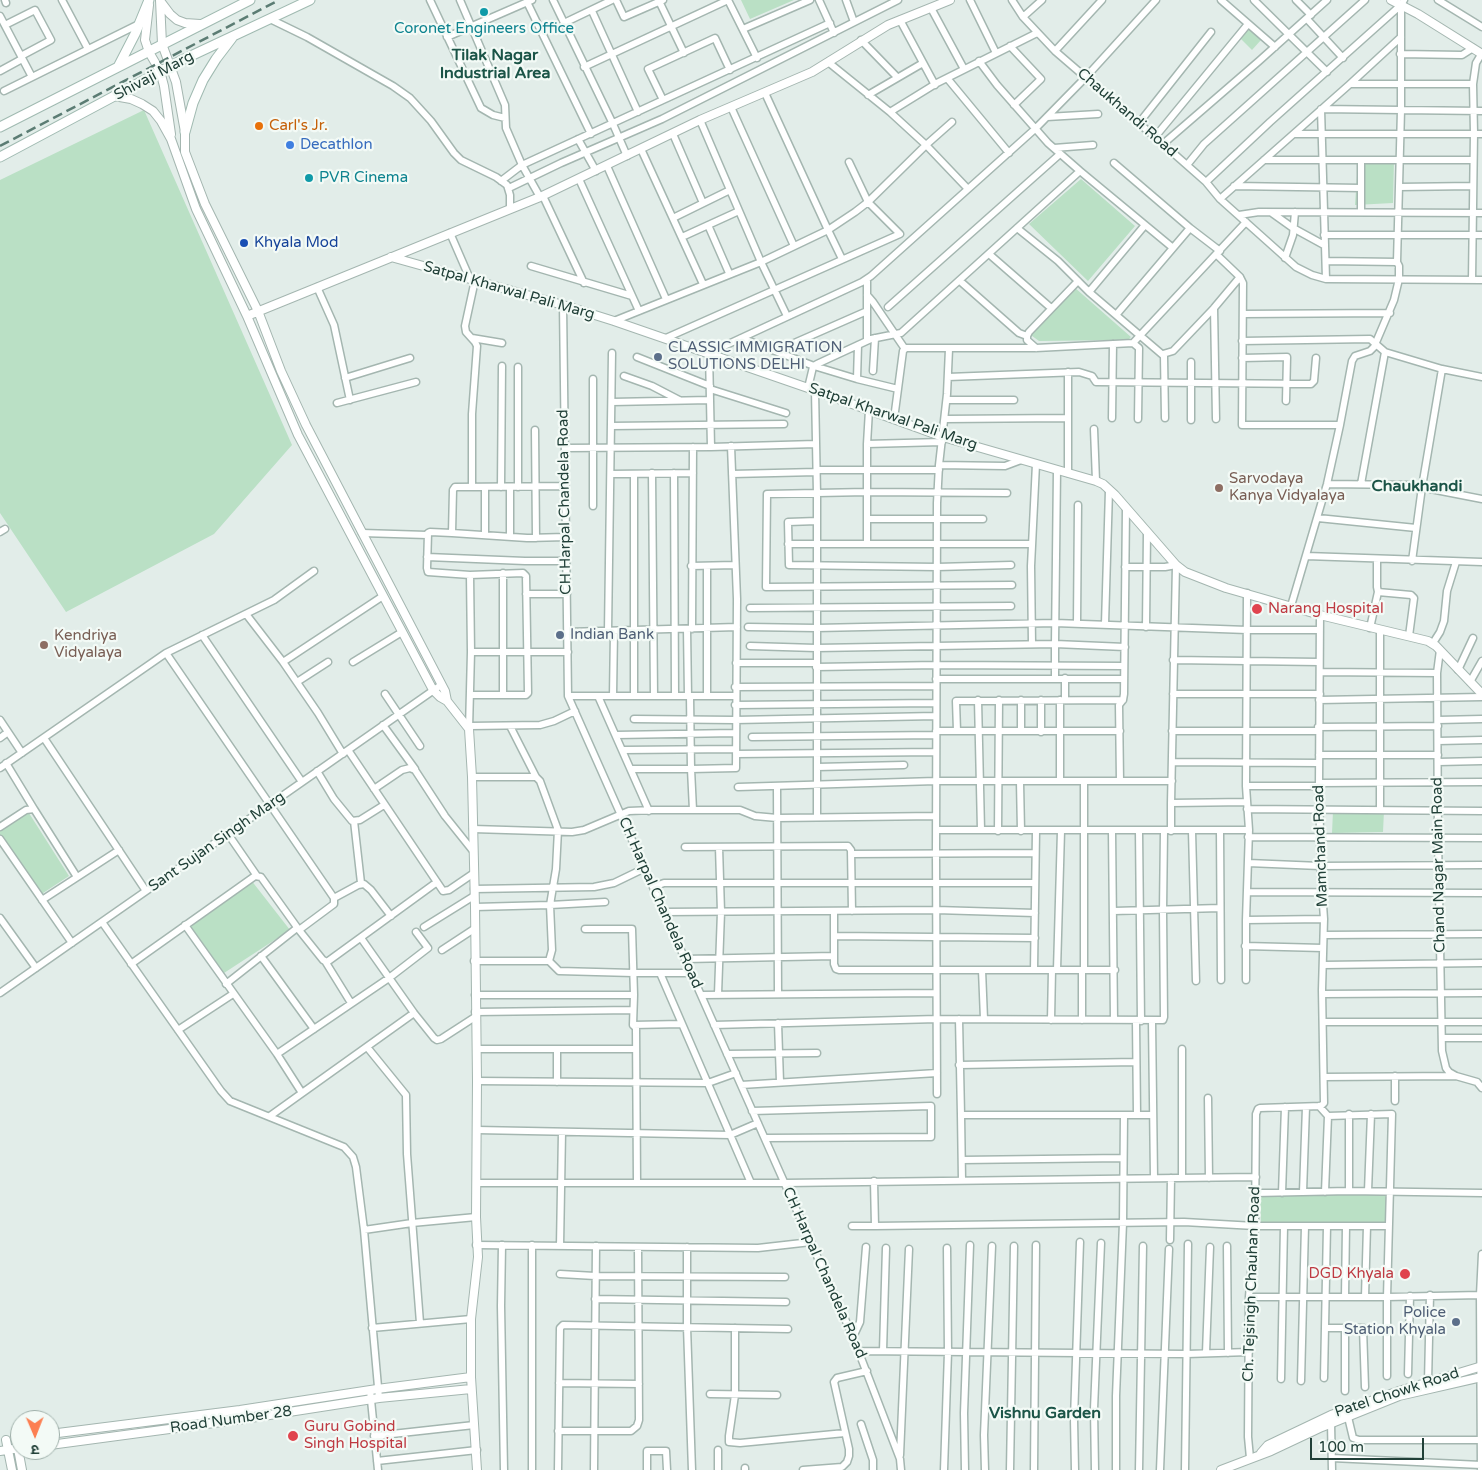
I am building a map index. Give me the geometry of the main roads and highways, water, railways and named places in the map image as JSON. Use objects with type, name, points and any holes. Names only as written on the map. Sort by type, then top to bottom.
[{"type":"main road","points":[[118,67],[140,24],[149,0]]},
{"type":"main road","name":"Shivaji Marg","points":[[0,127],[250,0]]},
{"type":"main road","name":"Shivaji Marg","points":[[0,157],[160,71],[310,0]]},
{"type":"main road","points":[[185,132],[193,103],[203,80],[234,36]]},
{"type":"railway","points":[[0,146],[279,0]]},
{"type":"place","name":"Coronet Engineers Office","points":[[484,12]]},
{"type":"place","name":"Carl's Jr.","points":[[259,126]]},
{"type":"place","name":"Decathlon","points":[[290,145]]},
{"type":"place","name":"PVR Cinema","points":[[309,178]]},
{"type":"place","name":"Khyala Mod","points":[[244,243]]},
{"type":"place","name":"CLASSIC IMMIGRATION SOLUTIONS DELHI","points":[[658,357]]},
{"type":"place","name":"Sarvodaya Kanya Vidyalaya","points":[[1219,488]]},
{"type":"place","name":"Narang Hospital","points":[[1257,609]]},
{"type":"place","name":"Indian Bank","points":[[560,635]]},
{"type":"place","name":"Kendriya Vidyalaya","points":[[44,645]]},
{"type":"place","name":"DGD Khyala","points":[[1405,1274]]},
{"type":"place","name":"Police Station Khyala","points":[[1456,1322]]},
{"type":"place","name":"Guru Gobind Singh Hospital","points":[[293,1436]]},
{"type":"district","name":"Tilak Nagar Industrial Area","points":[[495,65]]},
{"type":"district","name":"Chaukhandi","points":[[1417,487]]},
{"type":"district","name":"Vishnu Garden","points":[[1045,1414]]}]
